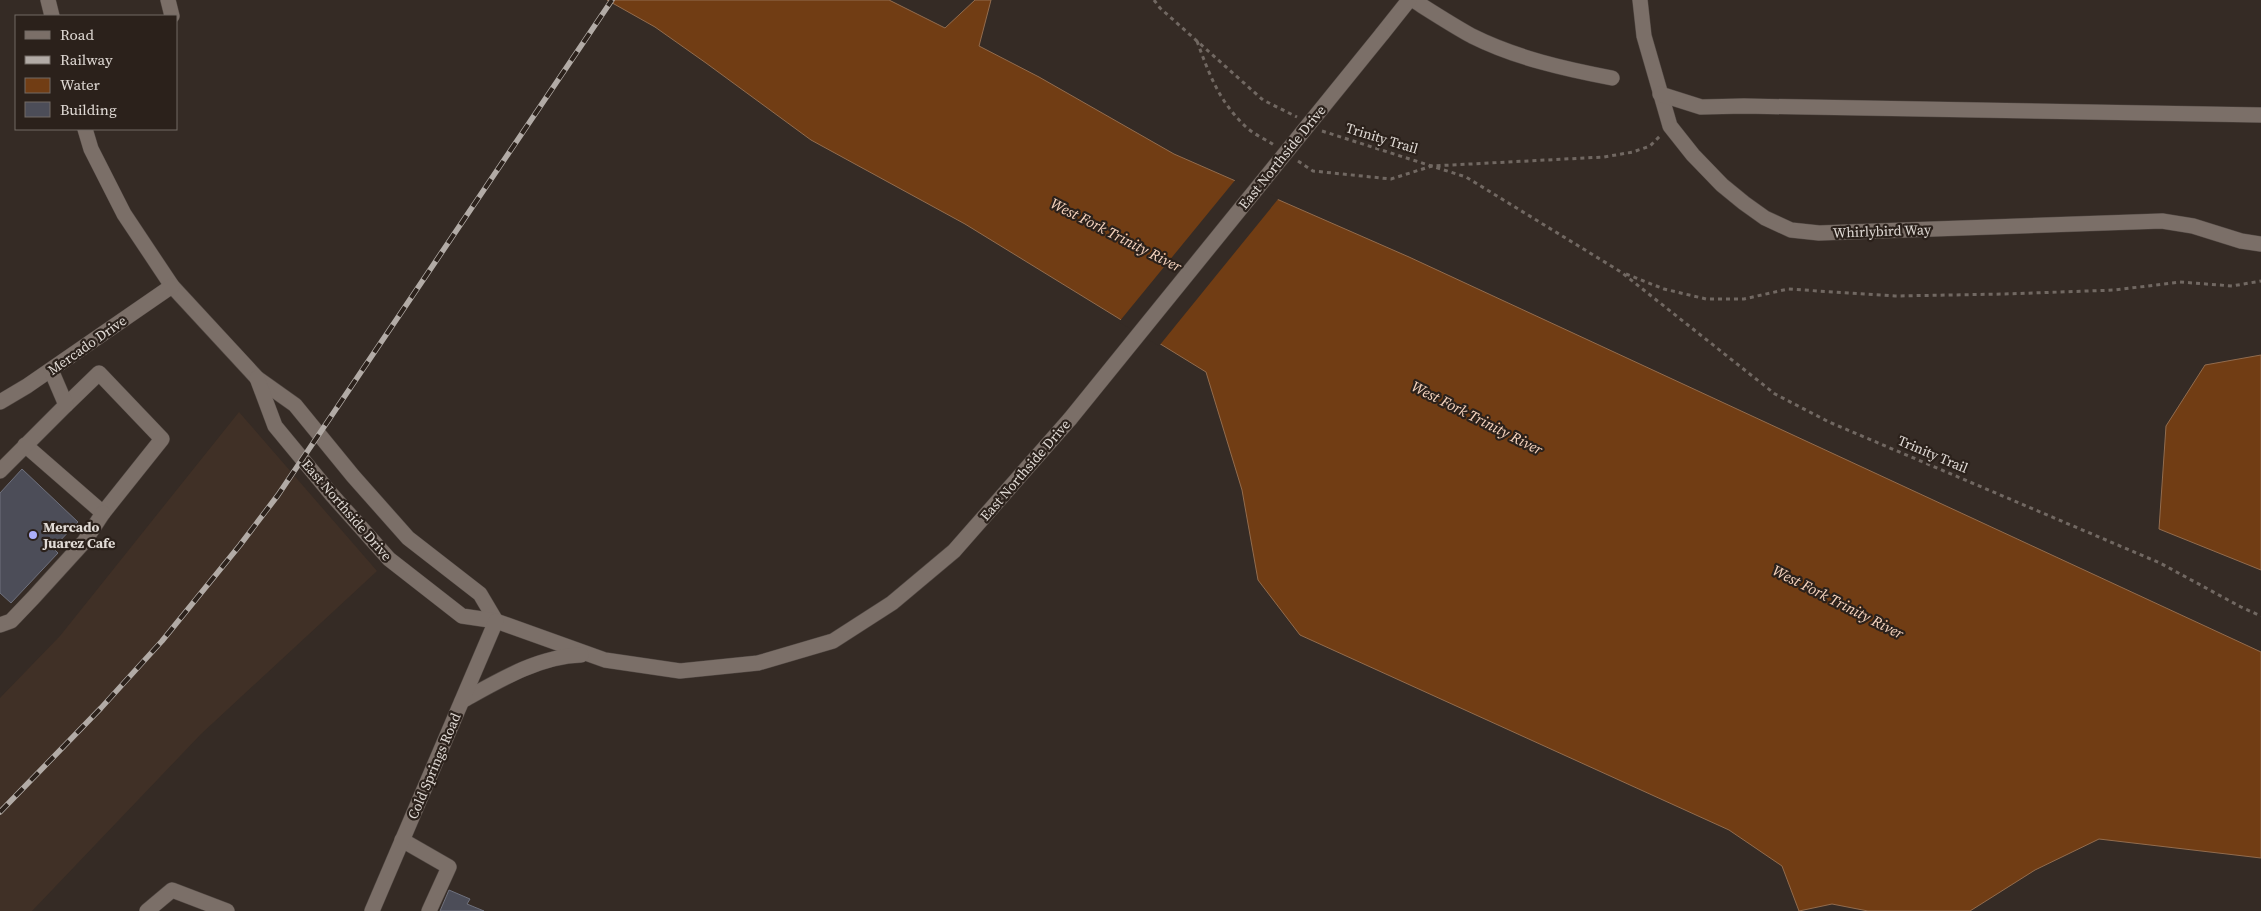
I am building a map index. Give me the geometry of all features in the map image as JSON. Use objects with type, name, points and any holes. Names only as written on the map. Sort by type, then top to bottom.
[{"type":"street","points":[[48,0],[52,15]]},
{"type":"street","points":[[168,0],[172,15]]},
{"type":"street","name":"East Northside Drive","points":[[257,378],[275,426],[332,495],[388,559],[462,616],[496,621],[585,655],[605,660],[680,670],[758,662],[833,641],[892,603],[954,551],[1070,419],[1409,0]]},
{"type":"street","points":[[1412,0],[1473,36],[1559,68],[1612,78]]},
{"type":"street","name":"Whirlybird Way","points":[[1640,0],[1644,36],[1670,126],[1693,155],[1722,185],[1766,218],[1791,230],[1819,233],[2162,222],[2193,226],[2241,241],[2261,244]]},
{"type":"street","points":[[1660,94],[1701,107],[1754,106],[2261,115]]},
{"type":"street","name":"East Northside Drive","points":[[85,130],[91,149],[124,214],[172,286],[257,378],[295,405],[408,538],[480,594],[496,621]]},
{"type":"street","name":"Mercado Drive","points":[[0,402],[51,370],[172,286]]},
{"type":"street","points":[[51,370],[66,405]]},
{"type":"street","points":[[0,471],[99,373],[162,439],[103,513],[84,542],[10,622],[0,625]]},
{"type":"street","points":[[25,446],[103,513]]},
{"type":"street","name":"Cold Springs Road","points":[[372,911],[496,621]]},
{"type":"street","points":[[462,701],[500,680],[541,663],[568,655],[585,655]]},
{"type":"street","points":[[402,840],[449,867],[429,911]]},
{"type":"street","points":[[147,911],[172,890],[227,911]]},
{"type":"path","points":[[1154,0],[1160,8],[1263,100],[1303,121]]},
{"type":"path","points":[[1197,41],[1212,83],[1232,111],[1246,127],[1276,147]]},
{"type":"path","points":[[1291,156],[1313,171],[1391,179],[1432,166],[1519,163],[1604,157],[1633,152],[1650,146],[1670,126]]},
{"type":"path","name":"Trinity Trail","points":[[1320,129],[1328,134],[1466,177],[1621,272],[1775,394],[1829,422],[2160,563],[2261,616]]},
{"type":"path","name":"Trinity Trail","points":[[1621,272],[1664,289],[1706,299],[1744,299],[1788,290],[1894,296],[2006,294],[2115,290],[2180,282],[2232,286],[2261,281]]},
{"type":"shaded area","points":[[239,412],[377,571],[201,734],[32,911],[0,911],[0,698],[60,636]]},
{"type":"water","name":"West Fork Trinity River","points":[[607,0],[889,0],[945,28],[975,0],[991,0],[979,46],[1039,77],[1174,154],[1409,257],[2261,652],[2261,858],[2099,839],[2035,870],[1970,911],[1868,911],[1832,904],[1799,911],[1782,866],[1729,830],[1300,635],[1258,580],[1242,490],[1206,372],[965,224],[811,140],[655,27]]},
{"type":"water","points":[[2261,355],[2261,570],[2159,529],[2166,426],[2205,365]]},
{"type":"pier","points":[[1236,179],[1279,198],[1159,346],[1119,322]]},
{"type":"building","name":"Mercado Juarez Cafe","points":[[22,469],[78,522],[53,548],[58,553],[11,603],[0,593],[0,493]]},
{"type":"building","points":[[449,890],[470,899],[467,904],[484,911],[440,911]]},
{"type":"railway","points":[[0,812],[101,708],[162,641],[278,495],[612,0]]},
{"type":"place","name":"Mercado Juarez Cafe","points":[[33,535]]}]
